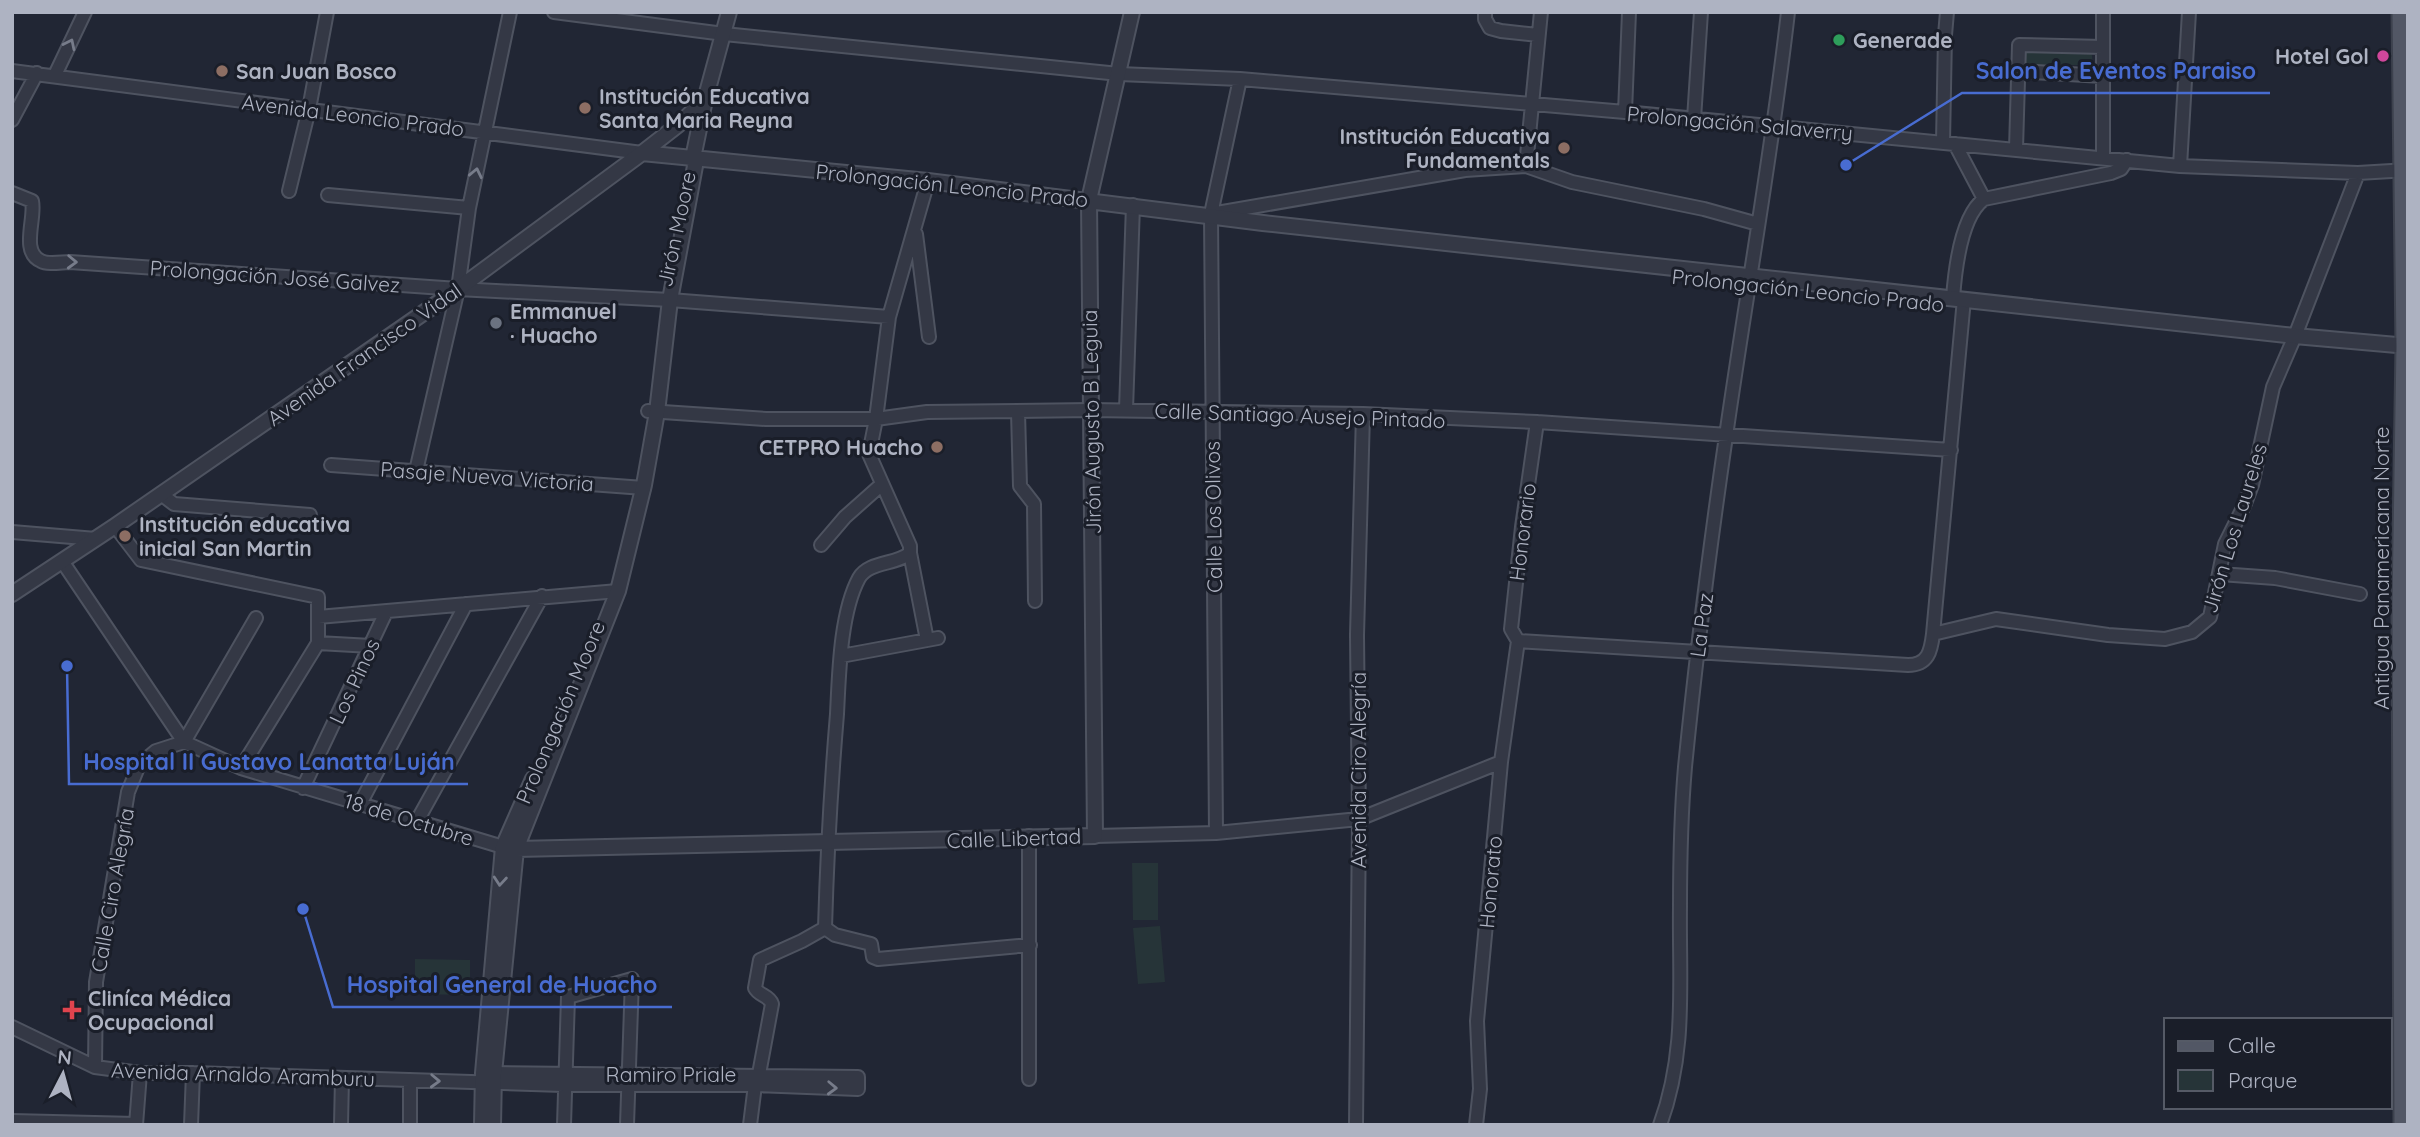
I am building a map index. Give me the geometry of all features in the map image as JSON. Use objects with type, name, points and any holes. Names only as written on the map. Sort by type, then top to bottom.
[{"type":"main road","name":"Antigua Panamericana Norte","points":[[2402,12],[2407,350],[2404,1125]]},
{"type":"street","points":[[55,75],[85,12]]},
{"type":"street","points":[[289,191],[309,109],[327,12]]},
{"type":"street","points":[[416,471],[458,289],[469,208],[510,12]]},
{"type":"street","name":"Prolongación Salaverry","points":[[554,12],[724,34],[1119,74],[1240,79],[1533,104],[2180,166],[2358,173],[2405,170]]},
{"type":"street","name":"Jirón Moore","points":[[665,300],[695,166],[693,158],[705,100],[729,12]]},
{"type":"street","name":"Jirón Augusto B Leguia","points":[[1095,836],[1089,200],[1132,12]]},
{"type":"street","points":[[1485,12],[1490,28],[1501,32],[1538,35]]},
{"type":"street","points":[[1526,166],[1541,12]]},
{"type":"street","points":[[1625,112],[1629,12]]},
{"type":"street","points":[[1694,119],[1701,12]]},
{"type":"street","name":"La Paz","points":[[1660,1125],[1671,1095],[1681,1029],[1683,785],[1698,652],[1726,436],[1775,126],[1788,12]]},
{"type":"street","points":[[1947,12],[1949,143],[1984,199]]},
{"type":"street","points":[[2103,12],[2103,158]]},
{"type":"street","points":[[2180,166],[2189,12]]},
{"type":"street","points":[[2017,149],[2018,46],[2103,47]]},
{"type":"street","name":"Avenida Leoncio Prado","points":[[12,71],[693,158]]},
{"type":"street","points":[[2017,71],[2103,76]]},
{"type":"street","points":[[12,120],[37,73]]},
{"type":"street","name":"Calle Los Olivos","points":[[1216,833],[1210,214],[1240,79]]},
{"type":"street","name":"Avenida Francisco Vidal","points":[[12,594],[458,289],[642,153],[705,100]]},
{"type":"street","name":"Prolongación Leoncio Prado","points":[[693,158],[928,181],[1751,280],[2293,340],[2407,350]]},
{"type":"street","points":[[1518,641],[1913,665],[1922,662],[1928,656],[1933,634],[1951,450],[1960,302],[1955,271],[1975,209],[1984,199],[2111,173],[2121,169],[2127,160]]},
{"type":"street","name":"Prolongación Leoncio Prado","points":[[1210,214],[1465,170],[1526,166],[1572,182],[1704,209],[1758,224]]},
{"type":"street","name":"Jirón Los Laureles","points":[[1933,634],[1996,620],[2108,635],[2165,639],[2192,632],[2210,617],[2225,544],[2252,485],[2273,387],[2358,173]]},
{"type":"street","points":[[841,656],[933,639],[910,546],[869,454],[889,317],[928,181]]},
{"type":"street","name":"Prolongación José Galvez","points":[[12,193],[32,201],[30,247],[34,256],[42,262],[665,300],[889,317]]},
{"type":"street","points":[[328,195],[469,208]]},
{"type":"street","points":[[1126,410],[1133,205]]},
{"type":"street","points":[[915,229],[929,337]]},
{"type":"street","name":"Prolongación Moore","points":[[482,1125],[509,848],[614,591],[640,487],[665,300]]},
{"type":"street","name":"Calle Santiago Ausejo Pintado","points":[[652,412],[766,419],[876,419],[927,412],[1091,410],[1363,414],[1537,422],[1951,450]]},
{"type":"street","points":[[1018,412],[1020,486],[1034,504],[1035,601]]},
{"type":"street","name":"Avenida Ciro Alegría","points":[[1356,1125],[1359,819],[1357,635],[1363,414]]},
{"type":"street","name":"Honorario","points":[[1518,641],[1511,629],[1537,422]]},
{"type":"street","name":"Pasaje Nueva Victoria","points":[[331,465],[640,487]]},
{"type":"street","points":[[821,545],[845,517],[881,485]]},
{"type":"street","points":[[161,494],[174,504],[310,515]]},
{"type":"street","points":[[115,526],[141,560],[318,597],[318,643],[241,768]]},
{"type":"street","points":[[12,532],[96,538]]},
{"type":"street","points":[[825,928],[827,843],[841,656],[850,602],[860,576],[868,569],[911,553]]},
{"type":"street","points":[[62,561],[184,742],[256,618]]},
{"type":"street","points":[[2220,574],[2275,578],[2360,594]]},
{"type":"street","points":[[318,617],[614,591]]},
{"type":"street","points":[[417,821],[542,596]]},
{"type":"street","points":[[360,804],[466,604]]},
{"type":"street","name":"Los Pinos","points":[[303,788],[386,612]]},
{"type":"street","name":"Honorato","points":[[1476,1125],[1480,1089],[1477,1021],[1501,762],[1518,641]]},
{"type":"street","points":[[318,643],[371,646]]},
{"type":"street","name":"18 de Octubre","points":[[184,742],[241,768],[509,848]]},
{"type":"street","name":"Calle Ciro Alegría","points":[[95,1068],[96,982],[128,792],[139,765],[156,751],[184,742]]},
{"type":"street","name":"Calle Libertad","points":[[509,848],[1216,833],[1359,819],[1501,762]]},
{"type":"street","points":[[1029,836],[1029,1079]]},
{"type":"street","points":[[825,928],[835,935],[871,944],[873,957],[878,960],[1030,945]]},
{"type":"street","points":[[750,1125],[772,1004],[755,988],[760,960],[802,942],[825,928]]},
{"type":"street","points":[[564,1125],[568,998],[632,979],[627,1125]]},
{"type":"street","name":"Avenida Arnaldo Aramburu","points":[[12,1027],[95,1068],[140,1073],[410,1080],[488,1078]]},
{"type":"street","points":[[12,1121],[136,1124],[140,1073]]},
{"type":"street","points":[[191,1125],[193,1073]]},
{"type":"street","points":[[341,1125],[342,1078]]},
{"type":"street","name":"Prolongación Moore","points":[[488,1078],[493,1125]]},
{"type":"street","name":"Ramiro Priale","points":[[488,1078],[858,1083]]},
{"type":"street","points":[[410,1080],[410,1125]]},
{"type":"green space","points":[[2023,47],[2091,47],[2093,65],[2024,65]]},
{"type":"green space","points":[[1132,863],[1158,863],[1158,920],[1133,920]]},
{"type":"green space","points":[[1160,926],[1165,982],[1138,984],[1133,928]]},
{"type":"green space","points":[[415,959],[470,960],[470,995],[415,994]]},
{"type":"place","name":"Generade","points":[[1839,40]]},
{"type":"place","name":"Hotel Gol","points":[[2383,56]]},
{"type":"place","name":"San Juan Bosco","points":[[222,71]]},
{"type":"place","name":"Institución Educativa Santa Maria Reyna","points":[[585,108]]},
{"type":"place","name":"Institución Educativa Fundamentals","points":[[1564,148]]},
{"type":"place","name":"Salon de Eventos Paraiso","points":[[1846,165]]},
{"type":"place","name":"Emmanuel · Huacho","points":[[496,323]]},
{"type":"place","name":"CETPRO Huacho","points":[[937,447]]},
{"type":"place","name":"Institución educativa inicial San Martin","points":[[125,536]]},
{"type":"place","name":"Hospital II Gustavo Lanatta Luján","points":[[67,666]]},
{"type":"place","name":"Hospital General de Huacho","points":[[303,909]]},
{"type":"place","name":"Cliníca Médica Ocupacional","points":[[72,1010]]}]
